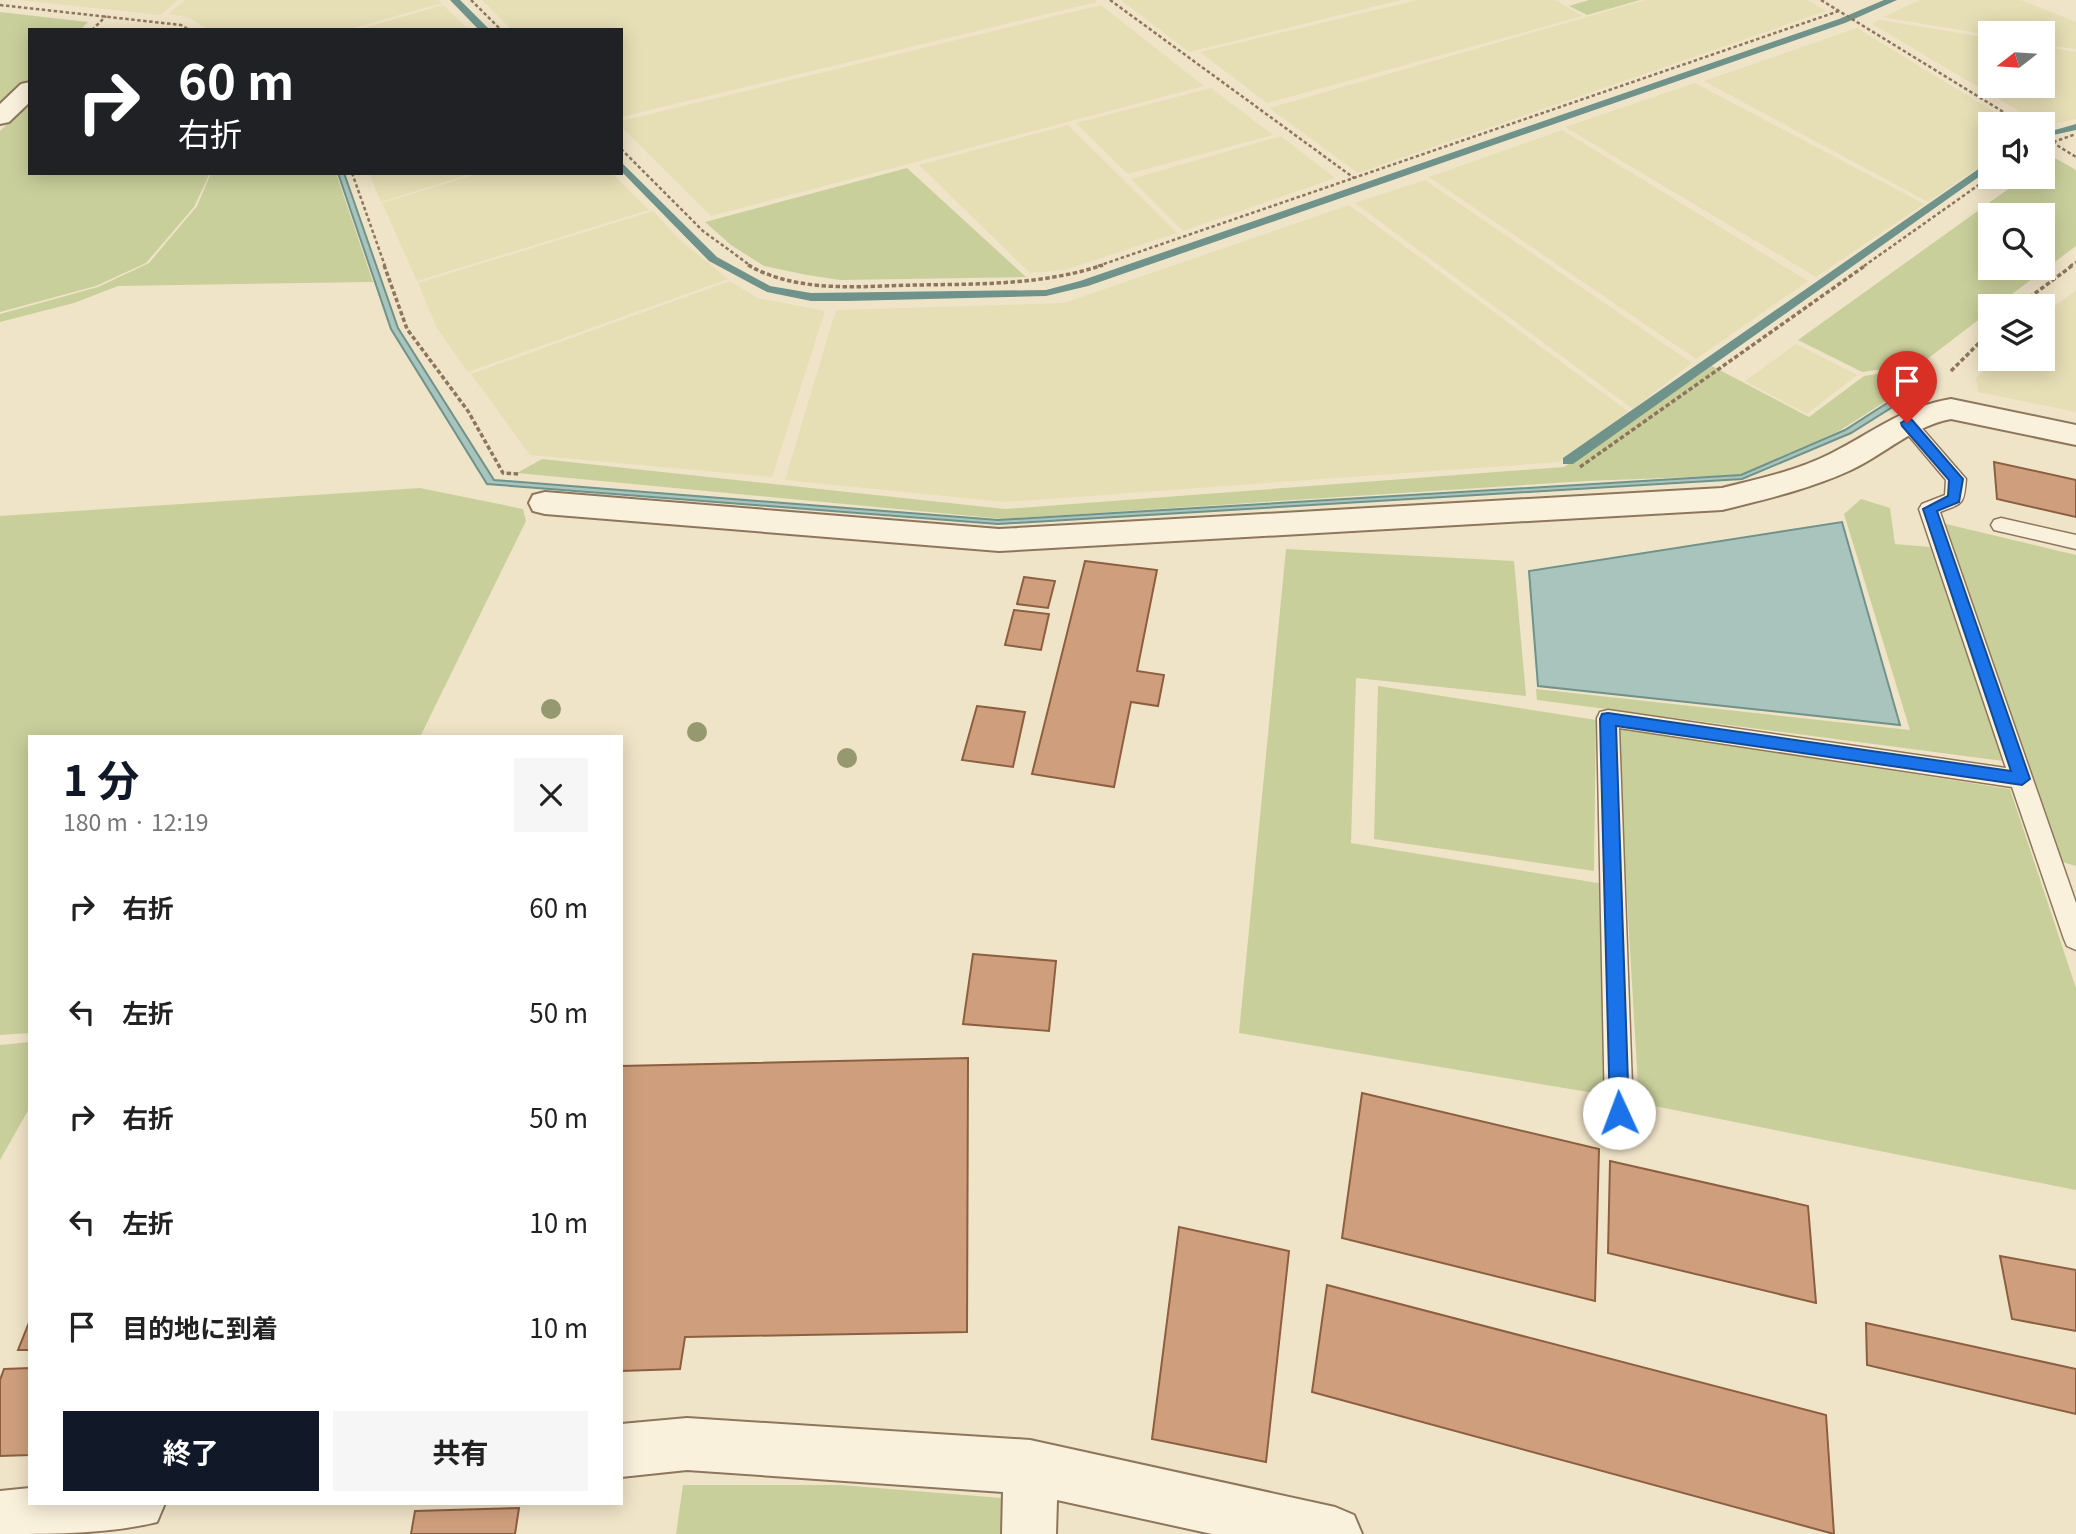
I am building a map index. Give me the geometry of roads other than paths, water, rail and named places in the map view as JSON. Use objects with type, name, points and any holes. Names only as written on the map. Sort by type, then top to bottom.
[{"type":"street","points":[[0,117],[28,91]]},
{"type":"street","points":[[537,489],[999,540],[1722,499],[1786,483],[1840,462],[1907,423],[1929,413],[1951,409],[2076,435]]},
{"type":"street","points":[[623,1451],[687,1444],[1030,1467],[1335,1534]]},
{"type":"street","points":[[1030,1467],[1030,1534]]},
{"type":"street","points":[[0,1518],[120,1505]]},
{"type":"lane","points":[[1907,423],[1956,479],[1955,499],[1929,509],[2022,779],[2066,881],[2076,939]]},
{"type":"lane","points":[[2001,525],[2076,541]]},
{"type":"lane","points":[[1619,1113],[1608,719],[2022,779]]},
{"type":"water","points":[[339,175],[345,175],[398,328],[494,480],[998,520],[1741,475],[1845,430],[1906,391],[1919,390],[1923,394],[1907,398],[1851,433],[1742,479],[998,524],[487,484],[391,329]]},
{"type":"water","points":[[1842,522],[1900,725],[1538,686],[1529,571]]},
{"type":"waterway","points":[[455,0],[483,28]]},
{"type":"waterway","points":[[623,167],[713,259],[767,289],[811,297],[1046,293],[1084,284],[1842,21],[1892,0]]},
{"type":"waterway","points":[[2055,132],[2076,127]]},
{"type":"waterway","points":[[1568,461],[1978,172]]}]
